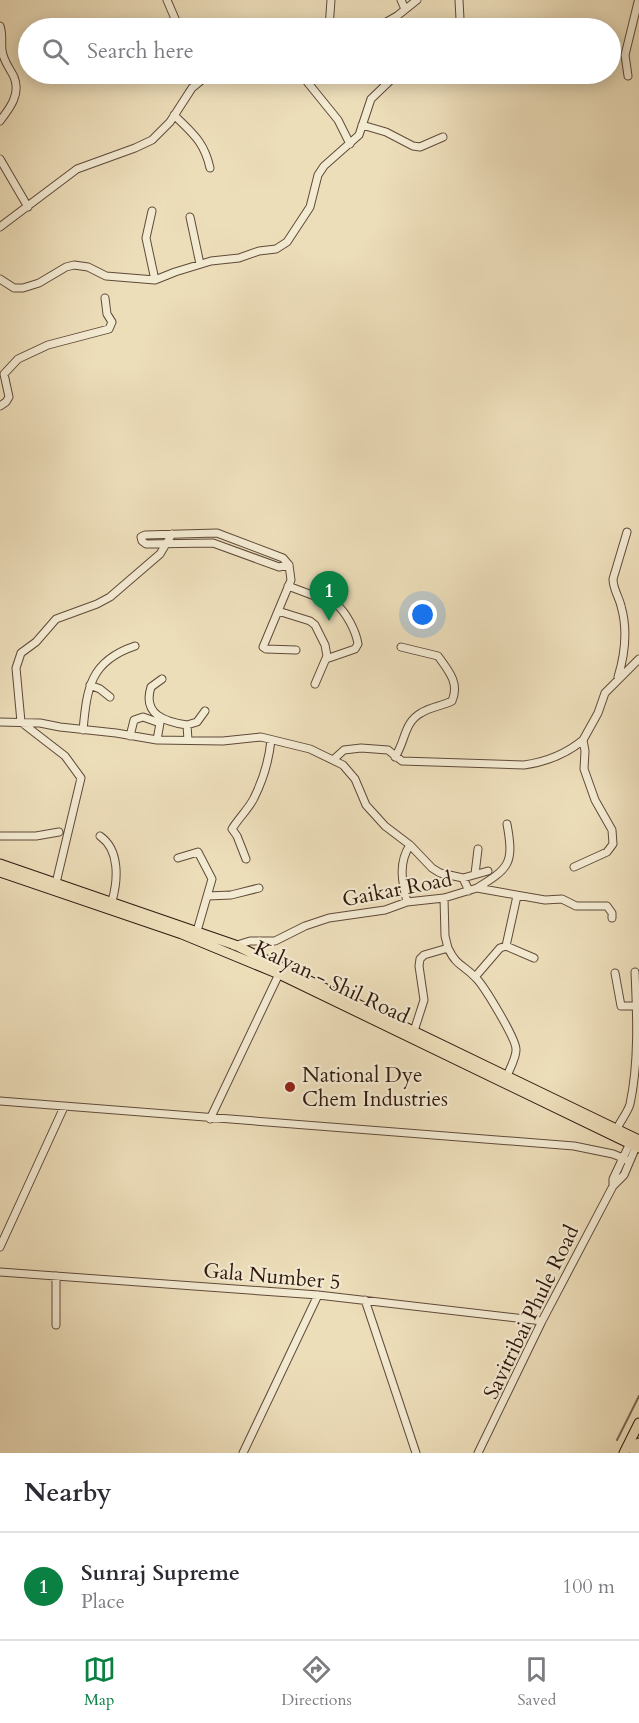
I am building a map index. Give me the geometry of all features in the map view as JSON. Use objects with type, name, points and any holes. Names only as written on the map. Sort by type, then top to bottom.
[{"type":"main road","name":"Kalyan - Shil Road","points":[[0,864],[196,931],[279,974],[446,1051],[636,1143]]},
{"type":"main road","name":"Kalyan - Shil Road","points":[[0,872],[232,949],[414,1031],[446,1051],[507,1076],[617,1129],[636,1143]]},
{"type":"main road","points":[[624,1453],[639,1423]]},
{"type":"main road","points":[[634,1453],[639,1443]]},
{"type":"street","points":[[167,0],[175,18]]},
{"type":"street","points":[[328,18],[331,0]]},
{"type":"street","points":[[401,0],[405,9]]},
{"type":"street","points":[[391,18],[417,0]]},
{"type":"street","points":[[459,0],[460,18]]},
{"type":"street","points":[[628,76],[626,55],[639,2],[634,0]]},
{"type":"street","points":[[0,26],[2,50],[16,88],[14,101],[0,121]]},
{"type":"street","points":[[0,227],[77,169],[152,140],[170,122],[194,84]]},
{"type":"street","points":[[309,84],[338,120],[350,144]]},
{"type":"street","points":[[0,279],[14,288],[23,288],[39,283],[66,267],[74,265],[88,267],[106,276],[155,280],[200,264],[276,249],[287,242],[310,207],[318,175],[341,149],[350,144],[358,135],[371,99],[387,84]]},
{"type":"street","points":[[174,115],[200,140],[207,153],[210,168]]},
{"type":"street","points":[[362,125],[386,132],[413,146],[420,147],[443,137]]},
{"type":"street","points":[[0,159],[28,207]]},
{"type":"street","points":[[152,211],[146,238],[155,280]]},
{"type":"street","points":[[190,217],[200,264]]},
{"type":"street","points":[[0,406],[9,397],[4,374],[18,359],[48,345],[109,329],[112,322],[107,314],[105,298]]},
{"type":"street","points":[[617,680],[624,656],[625,634],[622,609],[613,586],[613,579],[627,532]]},
{"type":"street","points":[[209,533],[209,543]]},
{"type":"street","points":[[289,565],[279,567],[209,543],[146,544],[141,537],[209,533],[225,536],[283,558],[289,565],[291,573],[264,648],[296,650]]},
{"type":"street","points":[[56,883],[81,778],[65,756],[21,722],[16,668],[21,653],[36,642],[56,619],[110,597],[160,554],[172,534]]},
{"type":"street","points":[[222,546],[225,536]]},
{"type":"street","points":[[288,586],[336,604],[341,608],[356,636],[358,644],[355,649],[326,659]]},
{"type":"street","points":[[278,612],[313,623],[325,645],[326,659],[315,684]]},
{"type":"street","points":[[83,730],[87,697],[94,676],[105,662],[135,646]]},
{"type":"street","points":[[399,759],[410,721],[420,713],[452,701],[456,692],[453,681],[438,656],[401,647]]},
{"type":"street","points":[[0,722],[40,723],[157,740],[223,741],[261,737],[310,749],[334,759],[344,750],[361,748],[388,750],[399,759],[524,765],[538,763],[563,753],[583,740],[605,693],[639,659]]},
{"type":"street","points":[[162,679],[150,687],[148,698],[156,714],[169,723],[188,725],[197,722],[205,711]]},
{"type":"street","points":[[90,685],[110,697]]},
{"type":"street","points":[[130,736],[134,720],[143,717],[160,723],[157,740]]},
{"type":"street","points":[[188,725],[188,740]]},
{"type":"street","points":[[246,859],[232,829],[243,811],[253,801],[269,759],[271,740]]},
{"type":"street","points":[[574,867],[607,852],[613,844],[612,830],[595,800],[584,769],[583,740]]},
{"type":"street","name":"Gaikar Road","points":[[232,949],[250,941],[275,941],[316,922],[385,910],[407,902],[444,898],[469,891],[463,878],[440,873],[432,868],[410,845],[385,826],[366,805],[355,779],[343,765],[334,759]]},
{"type":"street","points":[[469,891],[501,874],[511,856],[507,825]]},
{"type":"street","points":[[0,836],[36,836],[58,832]]},
{"type":"street","points":[[100,836],[107,841],[116,860],[116,889],[112,901]]},
{"type":"street","points":[[407,902],[402,880],[405,852],[410,845]]},
{"type":"street","points":[[475,874],[478,849]]},
{"type":"street","points":[[178,858],[198,852],[212,879],[196,931]]},
{"type":"street","points":[[463,878],[488,871]]},
{"type":"street","points":[[208,896],[231,895],[259,888]]},
{"type":"street","points":[[477,888],[545,900],[562,899],[576,906],[607,906],[612,913],[612,918]]},
{"type":"street","points":[[506,946],[517,896]]},
{"type":"street","points":[[444,898],[445,936],[448,948],[455,962],[475,977],[485,989],[514,1038],[516,1050],[507,1076]]},
{"type":"street","points":[[475,977],[500,948],[506,946],[534,958]]},
{"type":"street","points":[[414,1031],[424,1000],[420,959],[448,948]]},
{"type":"street","points":[[617,1129],[629,1108],[634,1083],[638,1020],[635,972]]},
{"type":"street","points":[[615,973],[621,1005],[637,1006]]},
{"type":"street","points":[[210,1119],[279,974]]},
{"type":"street","points":[[0,1101],[574,1146],[613,1154],[630,1161]]},
{"type":"street","points":[[0,1247],[64,1107]]},
{"type":"street","name":"Savitribai Phule Road","points":[[613,1186],[613,1179],[622,1159],[636,1143]]},
{"type":"street","name":"Savitribai Phule Road","points":[[478,1453],[542,1321],[613,1186],[624,1175],[636,1143]]},
{"type":"street","name":"Gala Number 5","points":[[0,1272],[318,1295],[542,1321]]},
{"type":"street","points":[[56,1276],[56,1325]]},
{"type":"street","points":[[243,1453],[318,1295]]},
{"type":"street","points":[[365,1300],[416,1453]]},
{"type":"waterway","points":[[617,1440],[639,1396]]},
{"type":"place","name":"Sunraj Supreme","points":[[329,621]]},
{"type":"place","name":"National Dye Chem Industries","points":[[290,1087]]}]
